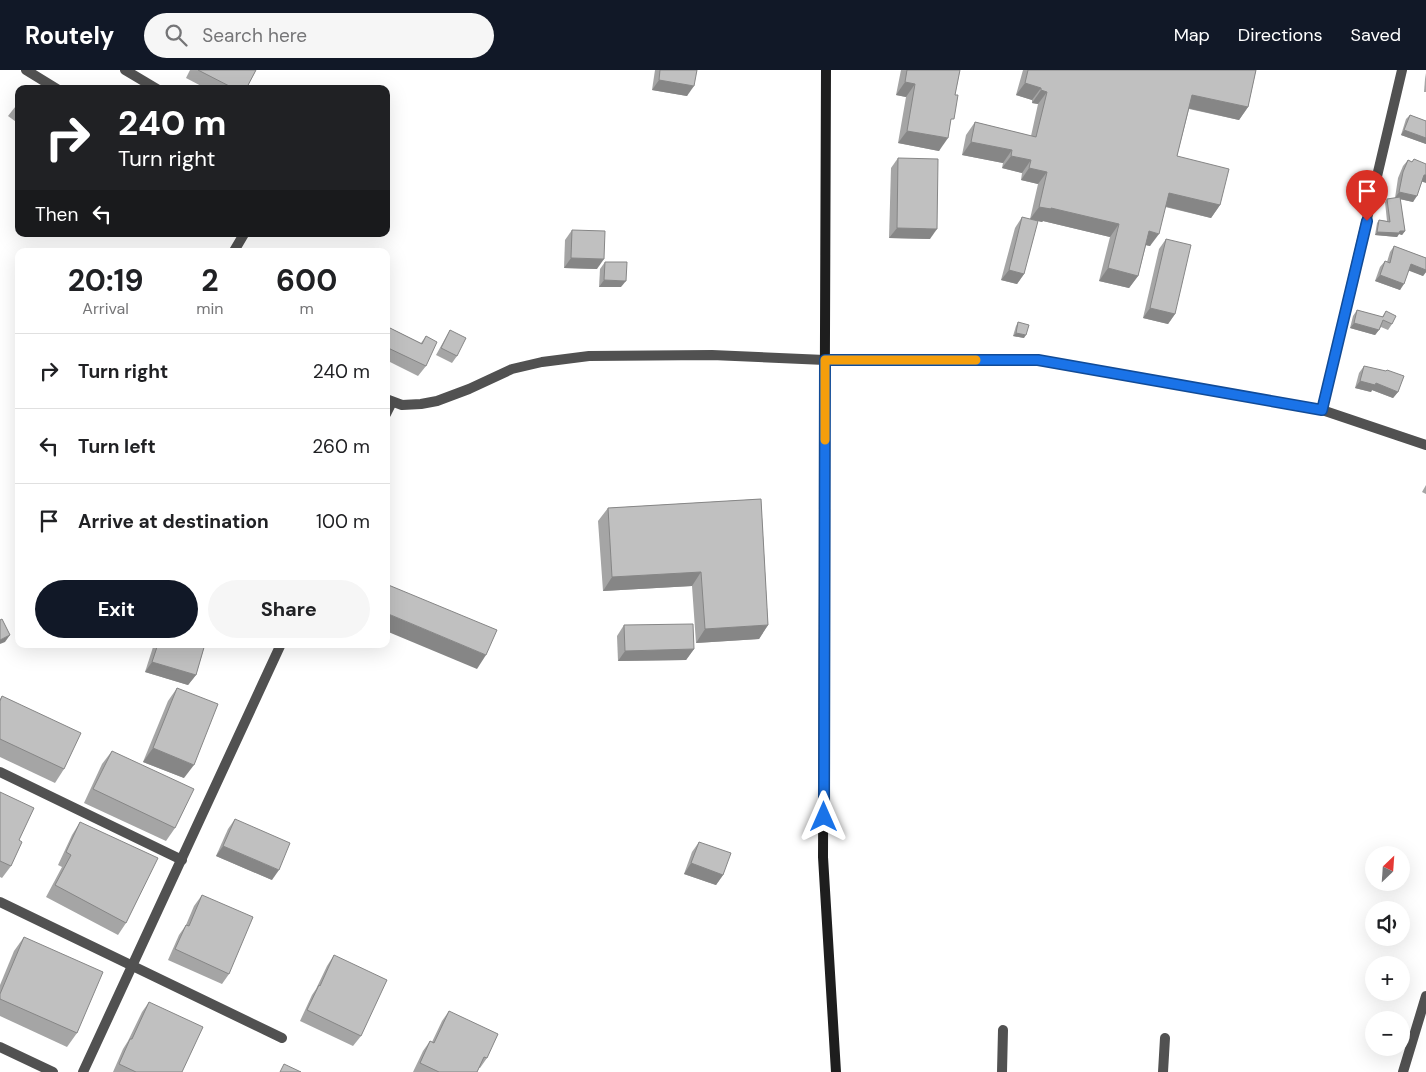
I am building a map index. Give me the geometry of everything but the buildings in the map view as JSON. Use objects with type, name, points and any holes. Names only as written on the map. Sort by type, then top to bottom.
[{"type":"main road","points":[[826,70],[824,857],[836,1072]]},
{"type":"street","points":[[26,70],[50,85]]},
{"type":"street","points":[[125,70],[150,85]]},
{"type":"street","points":[[1322,410],[1402,70]]},
{"type":"street","points":[[236,248],[242,237]]},
{"type":"street","points":[[390,400],[402,405],[438,401],[512,369],[542,362],[589,356],[712,355],[825,360],[1038,360],[1322,410],[1426,444]]},
{"type":"street","points":[[83,1072],[279,648]]},
{"type":"street","points":[[0,772],[182,860]]},
{"type":"street","points":[[0,902],[282,1038]]},
{"type":"street","points":[[1403,1072],[1426,996]]},
{"type":"street","points":[[1002,1072],[1003,1030]]},
{"type":"street","points":[[1163,1072],[1164,1038]]},
{"type":"street","points":[[0,1047],[53,1072]]},
{"type":"slow traffic","points":[[825,440],[825,360],[976,360]]},
{"type":"route","points":[[824,817],[825,360],[1038,360],[1322,410],[1367,221]]}]
